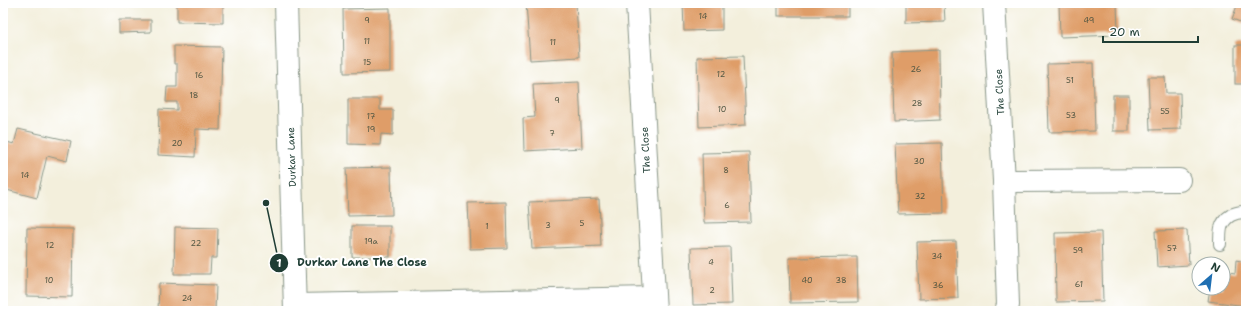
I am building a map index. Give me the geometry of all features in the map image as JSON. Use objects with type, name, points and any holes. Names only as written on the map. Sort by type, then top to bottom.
[{"type":"street","name":"Durkar Lane","points":[[286,3],[296,308]]},
{"type":"street","name":"The Close","points":[[296,308],[654,304],[637,3]]},
{"type":"street","name":"The Close","points":[[994,3],[1004,181],[1008,305],[1006,311]]},
{"type":"street","points":[[1004,181],[1179,180]]},
{"type":"lane","points":[[1220,244],[1221,227],[1229,216],[1239,212],[1246,212]]},
{"type":"building","points":[[177,3],[223,3],[223,23],[177,22]]},
{"type":"building","points":[[526,3],[576,3],[579,57],[530,60]]},
{"type":"building","points":[[683,3],[722,3],[722,30],[684,31]]},
{"type":"building","points":[[778,3],[848,3],[848,16],[778,16]]},
{"type":"building","points":[[906,3],[944,3],[945,22],[906,23]]},
{"type":"building","points":[[1059,3],[1117,3],[1118,35],[1060,37]]},
{"type":"building","points":[[1238,3],[1246,3],[1246,24],[1232,19]]},
{"type":"building","points":[[390,8],[390,72],[344,73],[343,9]]},
{"type":"building","points":[[119,20],[151,20],[151,32],[119,33]]},
{"type":"building","points":[[1235,45],[1246,45],[1246,84],[1235,84]]},
{"type":"building","points":[[174,46],[222,47],[220,130],[196,129],[195,157],[158,155],[159,109],[177,110],[177,102],[166,102],[167,87],[177,87],[177,64],[174,64]]},
{"type":"building","points":[[939,50],[940,120],[894,122],[892,52]]},
{"type":"building","points":[[743,56],[746,125],[699,127],[697,57]]},
{"type":"building","points":[[1093,63],[1095,131],[1049,132],[1047,64]]},
{"type":"building","points":[[1148,77],[1165,77],[1166,93],[1180,93],[1181,129],[1150,130]]},
{"type":"building","points":[[579,82],[582,148],[524,151],[523,118],[535,117],[533,84]]},
{"type":"building","points":[[1113,95],[1129,95],[1129,131],[1113,131]]},
{"type":"building","points":[[348,99],[380,99],[380,110],[393,110],[393,135],[381,134],[380,145],[348,144]]},
{"type":"building","points":[[18,129],[71,141],[67,161],[47,156],[37,198],[3,189],[3,141],[14,144]]},
{"type":"building","points":[[942,143],[944,213],[898,214],[895,144]]},
{"type":"building","points":[[749,152],[751,222],[704,223],[702,153]]},
{"type":"building","points":[[391,167],[392,215],[348,216],[346,168]]},
{"type":"building","points":[[599,199],[601,246],[532,249],[529,202]]},
{"type":"building","points":[[506,202],[507,248],[470,249],[468,203]]},
{"type":"building","points":[[352,226],[390,226],[390,257],[352,257]]},
{"type":"building","points":[[175,227],[218,228],[217,258],[211,258],[210,274],[174,274]]},
{"type":"building","points":[[27,228],[73,229],[72,297],[26,296]]},
{"type":"building","points":[[1187,230],[1189,265],[1157,267],[1155,231]]},
{"type":"building","points":[[1101,232],[1103,301],[1056,302],[1055,233]]},
{"type":"building","points":[[956,241],[958,298],[919,299],[917,242]]},
{"type":"building","points":[[730,247],[732,304],[693,305],[691,248]]},
{"type":"building","points":[[857,257],[858,302],[790,303],[789,258]]},
{"type":"building","points":[[1236,260],[1246,262],[1246,306],[1208,301],[1209,296],[1231,296],[1231,272],[1235,273]]},
{"type":"building","points":[[159,283],[216,285],[215,311],[158,311]]},
{"type":"place","name":"Durkar Lane The Close","points":[[266,203]]}]
